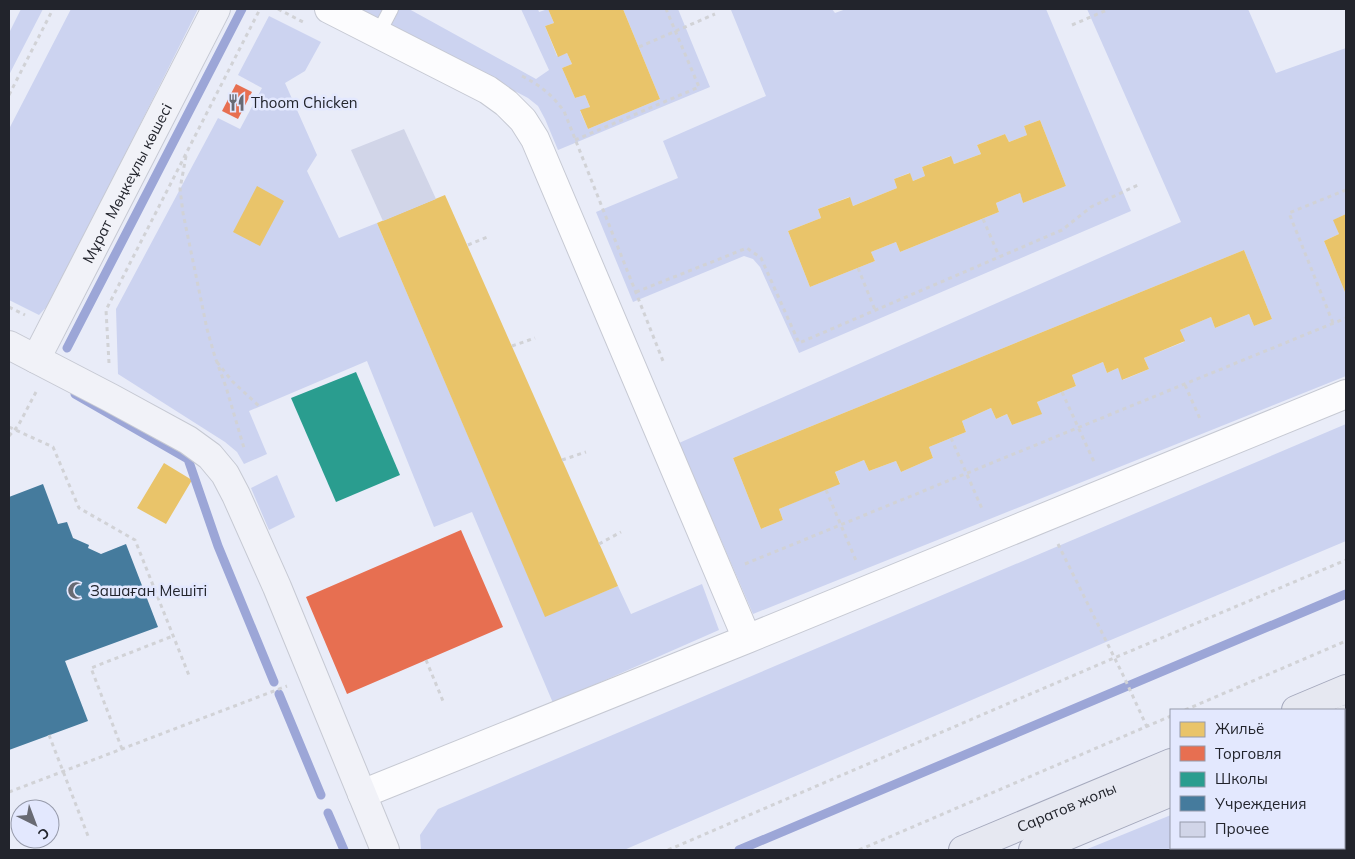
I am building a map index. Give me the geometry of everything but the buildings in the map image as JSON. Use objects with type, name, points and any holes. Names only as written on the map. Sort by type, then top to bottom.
[{"type":"main road","name":"Мұрат Мөңкеұлы көшесі","points":[[43,362],[216,9]]},
{"type":"main road","points":[[9,345],[111,398],[199,448],[210,456],[225,474],[277,588],[385,850]]},
{"type":"main road","points":[[1298,709],[1346,689]]},
{"type":"main road","name":"Саратов жолы","points":[[963,850],[1170,763]]},
{"type":"main road","name":"Саратов жолы","points":[[1033,850],[1170,792]]},
{"type":"street","points":[[329,9],[488,90],[506,103],[523,120],[535,139],[747,639]]},
{"type":"street","points":[[362,794],[1346,394]]},
{"type":"lane","points":[[378,34],[392,9]]},
{"type":"path","points":[[9,95],[53,9]]},
{"type":"path","points":[[111,398],[106,310],[260,9]]},
{"type":"path","points":[[575,140],[699,87],[666,9]]},
{"type":"path","points":[[1072,25],[1106,9]]},
{"type":"path","points":[[639,47],[715,14]]},
{"type":"path","points":[[186,152],[180,189],[183,213],[214,358],[229,396],[244,450]]},
{"type":"path","points":[[636,292],[747,248],[761,258],[799,343],[1062,230],[1091,207],[1140,184]]},
{"type":"path","points":[[1334,323],[1289,213],[1346,190]]},
{"type":"path","points":[[983,218],[999,256]]},
{"type":"path","points":[[468,246],[490,236]]},
{"type":"path","points":[[858,268],[875,310]]},
{"type":"path","points":[[9,307],[26,316]]},
{"type":"path","points":[[721,574],[1346,318]]},
{"type":"path","points":[[512,346],[535,338]]},
{"type":"path","points":[[214,358],[232,381],[260,406]]},
{"type":"path","points":[[9,436],[15,430],[43,362]]},
{"type":"path","points":[[1185,385],[1212,448]]},
{"type":"path","points":[[1062,392],[1108,492]]},
{"type":"path","points":[[9,427],[53,447],[79,508],[135,540],[190,678]]},
{"type":"path","points":[[950,438],[994,537]]},
{"type":"path","points":[[562,460],[586,452]]},
{"type":"path","points":[[826,490],[869,589]]},
{"type":"path","points":[[1044,517],[1147,727]]},
{"type":"path","points":[[599,544],[621,532]]},
{"type":"path","points":[[668,850],[1346,560]]},
{"type":"path","points":[[122,749],[91,668],[173,636]]},
{"type":"path","points":[[1187,709],[1346,641]]},
{"type":"path","points":[[426,660],[443,701]]},
{"type":"path","points":[[9,792],[290,684]]},
{"type":"path","points":[[860,850],[1170,716]]},
{"type":"path","points":[[49,735],[88,836]]},
{"type":"shaded area","points":[[21,9],[43,9],[9,75],[9,33]]},
{"type":"shaded area","points":[[71,9],[198,9],[51,302],[39,315],[9,300],[9,129]]},
{"type":"shaded area","points":[[360,9],[409,9],[536,79],[549,70],[521,9],[538,9],[539,12],[548,9],[554,23],[545,26],[557,56],[567,53],[572,64],[562,68],[575,98],[585,95],[590,107],[580,111],[588,129],[660,99],[623,9],[678,9],[710,87],[558,150],[538,106],[528,98]]},
{"type":"shaded area","points":[[832,9],[835,13],[846,9],[1046,9],[1131,211],[799,353],[760,267],[753,259],[744,256],[633,302],[596,212],[678,178],[663,141],[766,96],[731,10]],"holes":[[[1040,120],[1066,186],[1023,203],[1020,193],[996,203],[999,212],[900,252],[896,242],[871,252],[875,261],[810,287],[788,231],[821,218],[818,209],[849,197],[853,206],[897,188],[894,179],[909,173],[913,181],[925,176],[922,167],[950,156],[954,164],[981,154],[977,145],[1005,134],[1009,142],[1027,135],[1024,126]]]},
{"type":"shaded area","points":[[1087,9],[1248,9],[1276,73],[1346,48],[1346,214],[1334,220],[1339,234],[1324,241],[1346,291],[1346,376],[753,614],[679,443],[1181,222]],"holes":[[[1244,250],[1272,319],[1254,326],[1249,314],[1215,328],[1211,317],[1180,330],[1184,342],[1144,358],[1149,369],[1123,380],[1118,368],[1107,373],[1103,362],[1072,375],[1076,386],[1037,402],[1041,414],[1012,425],[1007,414],[996,419],[991,408],[962,421],[966,432],[929,447],[933,458],[901,472],[896,461],[869,471],[864,460],[835,472],[840,483],[779,509],[783,520],[761,529],[733,458]]]},
{"type":"shaded area","points":[[269,16],[321,42],[305,71],[285,83],[317,155],[307,171],[339,238],[377,223],[545,616],[618,586],[631,614],[702,584],[719,630],[553,703],[472,512],[434,527],[367,361],[249,411],[267,454],[244,464],[237,452],[225,442],[118,374],[116,309],[218,118],[240,129],[262,88],[238,75]]},
{"type":"shaded area","points":[[1346,424],[1346,541],[1106,642],[624,850],[421,850],[420,835],[438,809]]},
{"type":"shaded area","points":[[277,475],[295,517],[269,530],[251,488]]},
{"type":"shaded area","points":[[1345,742],[1346,850],[1085,850],[1170,815],[1170,849],[1345,849]]},
{"type":"waterway","points":[[67,348],[242,9]]},
{"type":"waterway","points":[[75,394],[188,459],[218,546],[274,682]]},
{"type":"waterway","points":[[739,850],[1346,594]]},
{"type":"waterway","points":[[279,694],[321,795]]},
{"type":"waterway","points":[[328,813],[344,850]]},
{"type":"place","name":"Thoom Chicken","points":[[237,102]]},
{"type":"place","name":"Зашаған Мешіті","points":[[76,590]]}]
